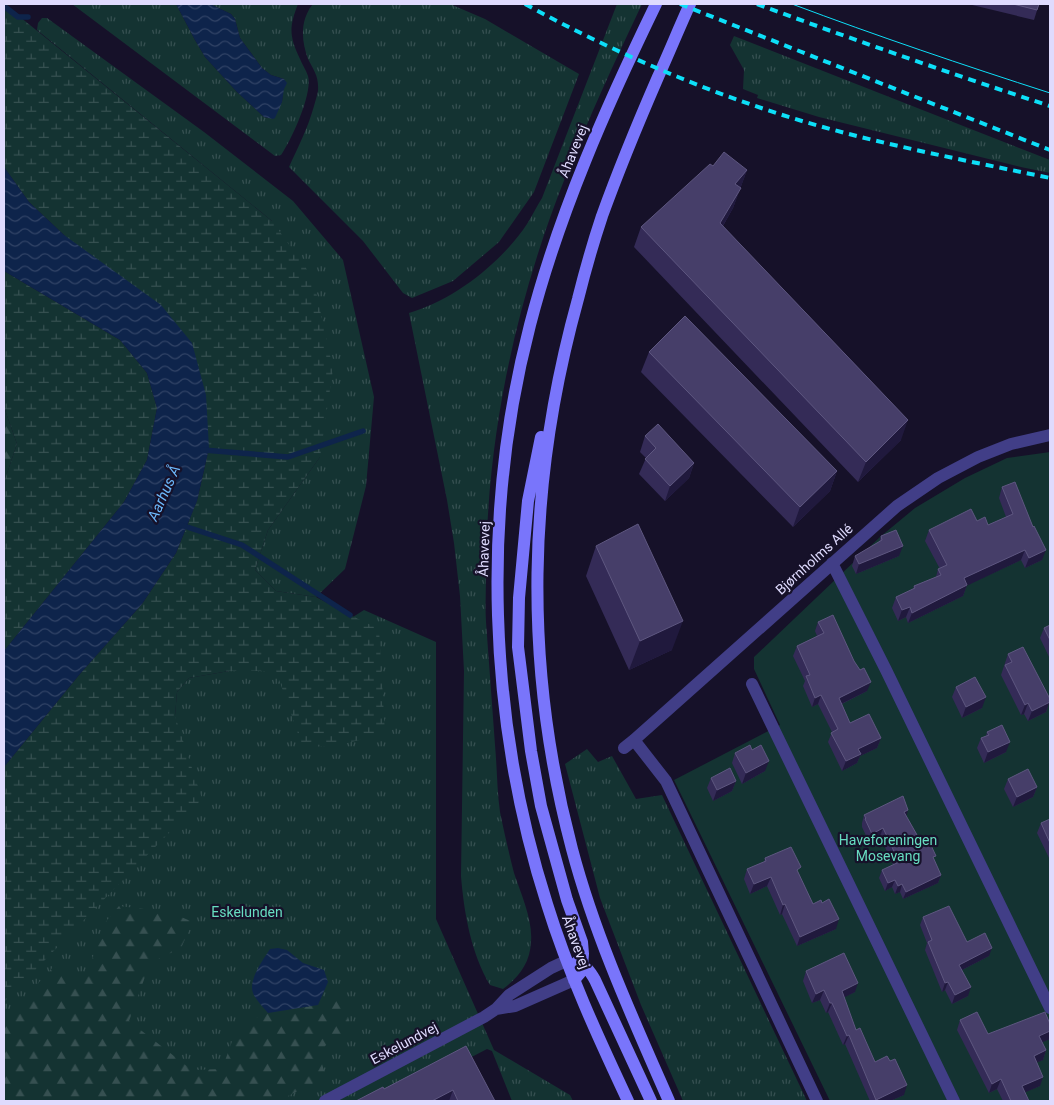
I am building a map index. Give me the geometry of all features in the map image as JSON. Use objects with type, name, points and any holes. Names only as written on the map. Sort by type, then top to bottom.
[{"type":"main road","name":"Åhavevej","points":[[628,1101],[566,961],[546,904],[521,810],[504,704],[499,649],[498,550],[504,464],[516,386],[529,326],[547,263],[589,150],[614,91],[656,4]]},
{"type":"main road","name":"Åhavevej","points":[[669,1101],[607,955],[572,849],[550,748],[539,644],[537,598],[540,503],[545,456],[568,336],[602,218],[646,105],[690,4]]},
{"type":"main road","points":[[568,336],[537,453],[528,501],[519,598],[518,647],[531,751],[540,796],[564,890],[582,942],[582,965],[580,973],[574,980]]},
{"type":"main road","points":[[566,961],[575,962],[590,971],[651,1101]]},
{"type":"street","name":"Bjørnholms Allé","points":[[817,1101],[666,781],[629,744],[897,506],[938,478],[978,457],[1012,444],[1050,435]]},
{"type":"street","points":[[832,563],[1050,1008]]},
{"type":"street","points":[[752,684],[954,1101]]},
{"type":"street","name":"Eskelundvej","points":[[325,1101],[484,1018],[496,1009],[509,995],[551,968],[566,961]]},
{"type":"street","name":"Eskelundvej","points":[[496,1009],[515,1006],[574,980]]},
{"type":"green space","points":[[4,4],[272,221],[313,278],[333,369],[320,457],[268,530],[255,570],[276,591],[316,597],[379,629],[385,734],[330,747],[302,745],[276,671],[229,671],[189,678],[177,692],[175,716],[202,799],[4,1002],[4,767],[79,675],[142,604],[176,553],[197,501],[209,448],[64,235],[29,202],[4,167]]},
{"type":"green space","points":[[72,4],[176,4],[205,57],[237,92],[264,117],[268,118],[282,102],[284,79],[271,75],[262,68],[240,38],[235,19],[231,14],[210,4],[298,4],[293,19],[292,38],[308,76],[309,84],[300,117],[281,155],[275,156]]},
{"type":"green space","points":[[313,4],[450,4],[485,19],[579,74],[534,192],[499,242],[453,281],[412,298],[403,293],[363,241],[289,167],[309,122],[318,91],[317,77],[308,59],[303,37],[304,23]]},
{"type":"green space","points":[[617,4],[642,4],[602,90],[547,226],[518,323],[507,373],[491,474],[487,525],[486,622],[498,796],[508,850],[528,916],[531,934],[530,950],[523,969],[503,989],[490,985],[483,973],[473,946],[464,904],[461,876],[464,671],[460,596],[447,500],[409,313],[443,299],[475,278],[504,253],[527,224],[542,198]]},
{"type":"green space","points":[[42,18],[47,18],[204,132],[293,201],[343,260],[374,397],[366,486],[345,569],[316,597],[276,591],[255,570],[268,530],[320,457],[189,521],[197,501],[272,221],[37,30],[38,23]]},
{"type":"green space","points":[[734,36],[1050,160],[1050,173],[819,117],[757,98],[758,95],[743,89],[744,70],[730,45]]},
{"type":"green space","points":[[4,271],[120,340],[147,373],[157,408],[147,460],[124,502],[4,651],[4,482],[17,444],[4,407]]},
{"type":"green space","points":[[4,407],[17,444],[4,482]]},
{"type":"green space","name":"Haveforeningen Mosevang","points":[[1050,452],[1050,1101],[830,1101],[674,780],[780,725],[754,669],[754,657],[880,537],[915,508],[965,478],[1007,458]]},
{"type":"green space","name":"Eskelunden","points":[[364,610],[436,642],[436,919],[494,1050],[570,1095],[573,1101],[512,1101],[492,1051],[487,1049],[387,1101],[4,1101],[4,936],[175,716],[177,692],[189,678],[229,671],[267,671]]},
{"type":"green space","points":[[587,749],[598,762],[612,756],[636,799],[662,795],[807,1101],[683,1101],[641,1005],[600,898],[565,764]]},
{"type":"green space","points":[[119,906],[169,912],[193,922],[181,948],[150,963],[129,1021],[192,1070],[222,1069],[238,1025],[268,1013],[318,1005],[337,989],[351,1027],[318,1051],[326,1077],[278,1101],[4,1101],[4,1020],[54,966],[72,979],[87,976],[103,925]]},
{"type":"water","points":[[176,4],[210,4],[231,14],[235,19],[240,38],[262,68],[271,75],[284,79],[287,83],[275,118],[264,117],[237,92],[205,57]]},
{"type":"water","name":"Aarhus Å","points":[[4,167],[29,202],[64,235],[161,305],[192,343],[206,395],[209,448],[197,501],[176,553],[142,604],[79,675],[4,767],[4,651],[124,502],[147,460],[157,408],[147,373],[120,340],[4,271]]},
{"type":"water","points":[[270,949],[287,950],[303,963],[324,970],[328,982],[318,1005],[268,1013],[256,998],[252,988],[254,976]]},
{"type":"building","points":[[1013,4],[1039,4],[1037,10]]},
{"type":"building","points":[[724,152],[747,170],[735,184],[741,188],[720,223],[908,420],[866,462],[641,227],[710,164],[713,166]]},
{"type":"building","points":[[685,316],[837,471],[800,507],[649,352]]},
{"type":"building","points":[[658,424],[694,463],[670,486],[645,459],[656,448],[645,436]]},
{"type":"building","points":[[1015,482],[1033,527],[1046,550],[1029,558],[1025,550],[964,578],[967,585],[912,613],[910,607],[902,610],[896,597],[915,588],[914,586],[941,575],[938,569],[947,565],[929,530],[971,509],[977,521],[985,517],[988,525],[1013,514],[1002,487]]},
{"type":"building","points":[[638,524],[683,621],[640,641],[596,546]]},
{"type":"building","points":[[896,530],[903,546],[859,564],[855,556],[882,540],[881,536]]},
{"type":"building","points":[[833,615],[854,661],[860,670],[864,668],[871,682],[839,698],[850,723],[869,714],[881,738],[858,749],[861,754],[846,761],[831,733],[838,729],[821,695],[815,698],[806,676],[810,675],[797,646],[824,633],[818,622]]},
{"type":"building","points":[[1050,625],[1050,640],[1044,628]]},
{"type":"building","points":[[1023,647],[1050,699],[1050,702],[1032,711],[1028,703],[1025,705],[1005,665],[1012,662],[1008,654]]},
{"type":"building","points":[[975,677],[986,697],[966,707],[956,687]]},
{"type":"building","points":[[1002,725],[1010,742],[988,752],[981,738],[989,735],[987,732]]},
{"type":"building","points":[[750,745],[752,750],[761,745],[769,761],[746,773],[735,753]]},
{"type":"building","points":[[730,768],[736,781],[717,790],[711,778]]},
{"type":"building","points":[[1028,769],[1037,787],[1017,797],[1008,779]]},
{"type":"building","points":[[903,796],[908,810],[904,812],[921,842],[928,839],[936,856],[933,857],[941,875],[906,892],[902,884],[898,886],[895,880],[888,883],[882,870],[899,862],[883,828],[872,834],[864,815]]},
{"type":"building","points":[[1050,819],[1050,843],[1041,823]]},
{"type":"building","points":[[791,847],[801,867],[797,870],[813,904],[821,900],[822,903],[829,899],[839,919],[800,937],[771,877],[754,884],[747,869],[766,861],[765,858]]},
{"type":"building","points":[[949,906],[967,942],[985,933],[992,948],[959,965],[971,987],[955,995],[948,982],[945,983],[928,942],[932,940],[923,917]]},
{"type":"building","points":[[844,953],[858,983],[842,991],[856,1030],[860,1028],[875,1062],[887,1056],[890,1061],[895,1059],[907,1085],[876,1100],[849,1035],[847,1036],[832,1003],[830,1003],[824,990],[816,994],[806,971]]},
{"type":"building","points":[[977,1012],[988,1034],[1045,1012],[1050,1024],[1050,1031],[1039,1036],[1046,1050],[1034,1056],[1043,1077],[1022,1086],[1029,1101],[1011,1101],[1001,1079],[992,1084],[960,1020]]},
{"type":"building","points":[[466,1046],[495,1101],[458,1101],[453,1090],[432,1101],[356,1101],[383,1087],[384,1089]]},
{"type":"waterway","points":[[4,6],[18,17],[28,17]]},
{"type":"waterway","points":[[203,450],[288,457],[363,431]]},
{"type":"waterway","points":[[181,525],[242,545],[350,615]]},
{"type":"tram line","points":[[792,4],[920,50],[1050,93]]},
{"type":"railway","points":[[525,4],[590,38],[656,68],[757,107],[856,136],[1050,178]]},
{"type":"railway","points":[[680,4],[1050,150]]},
{"type":"railway","points":[[757,4],[1050,106]]}]
